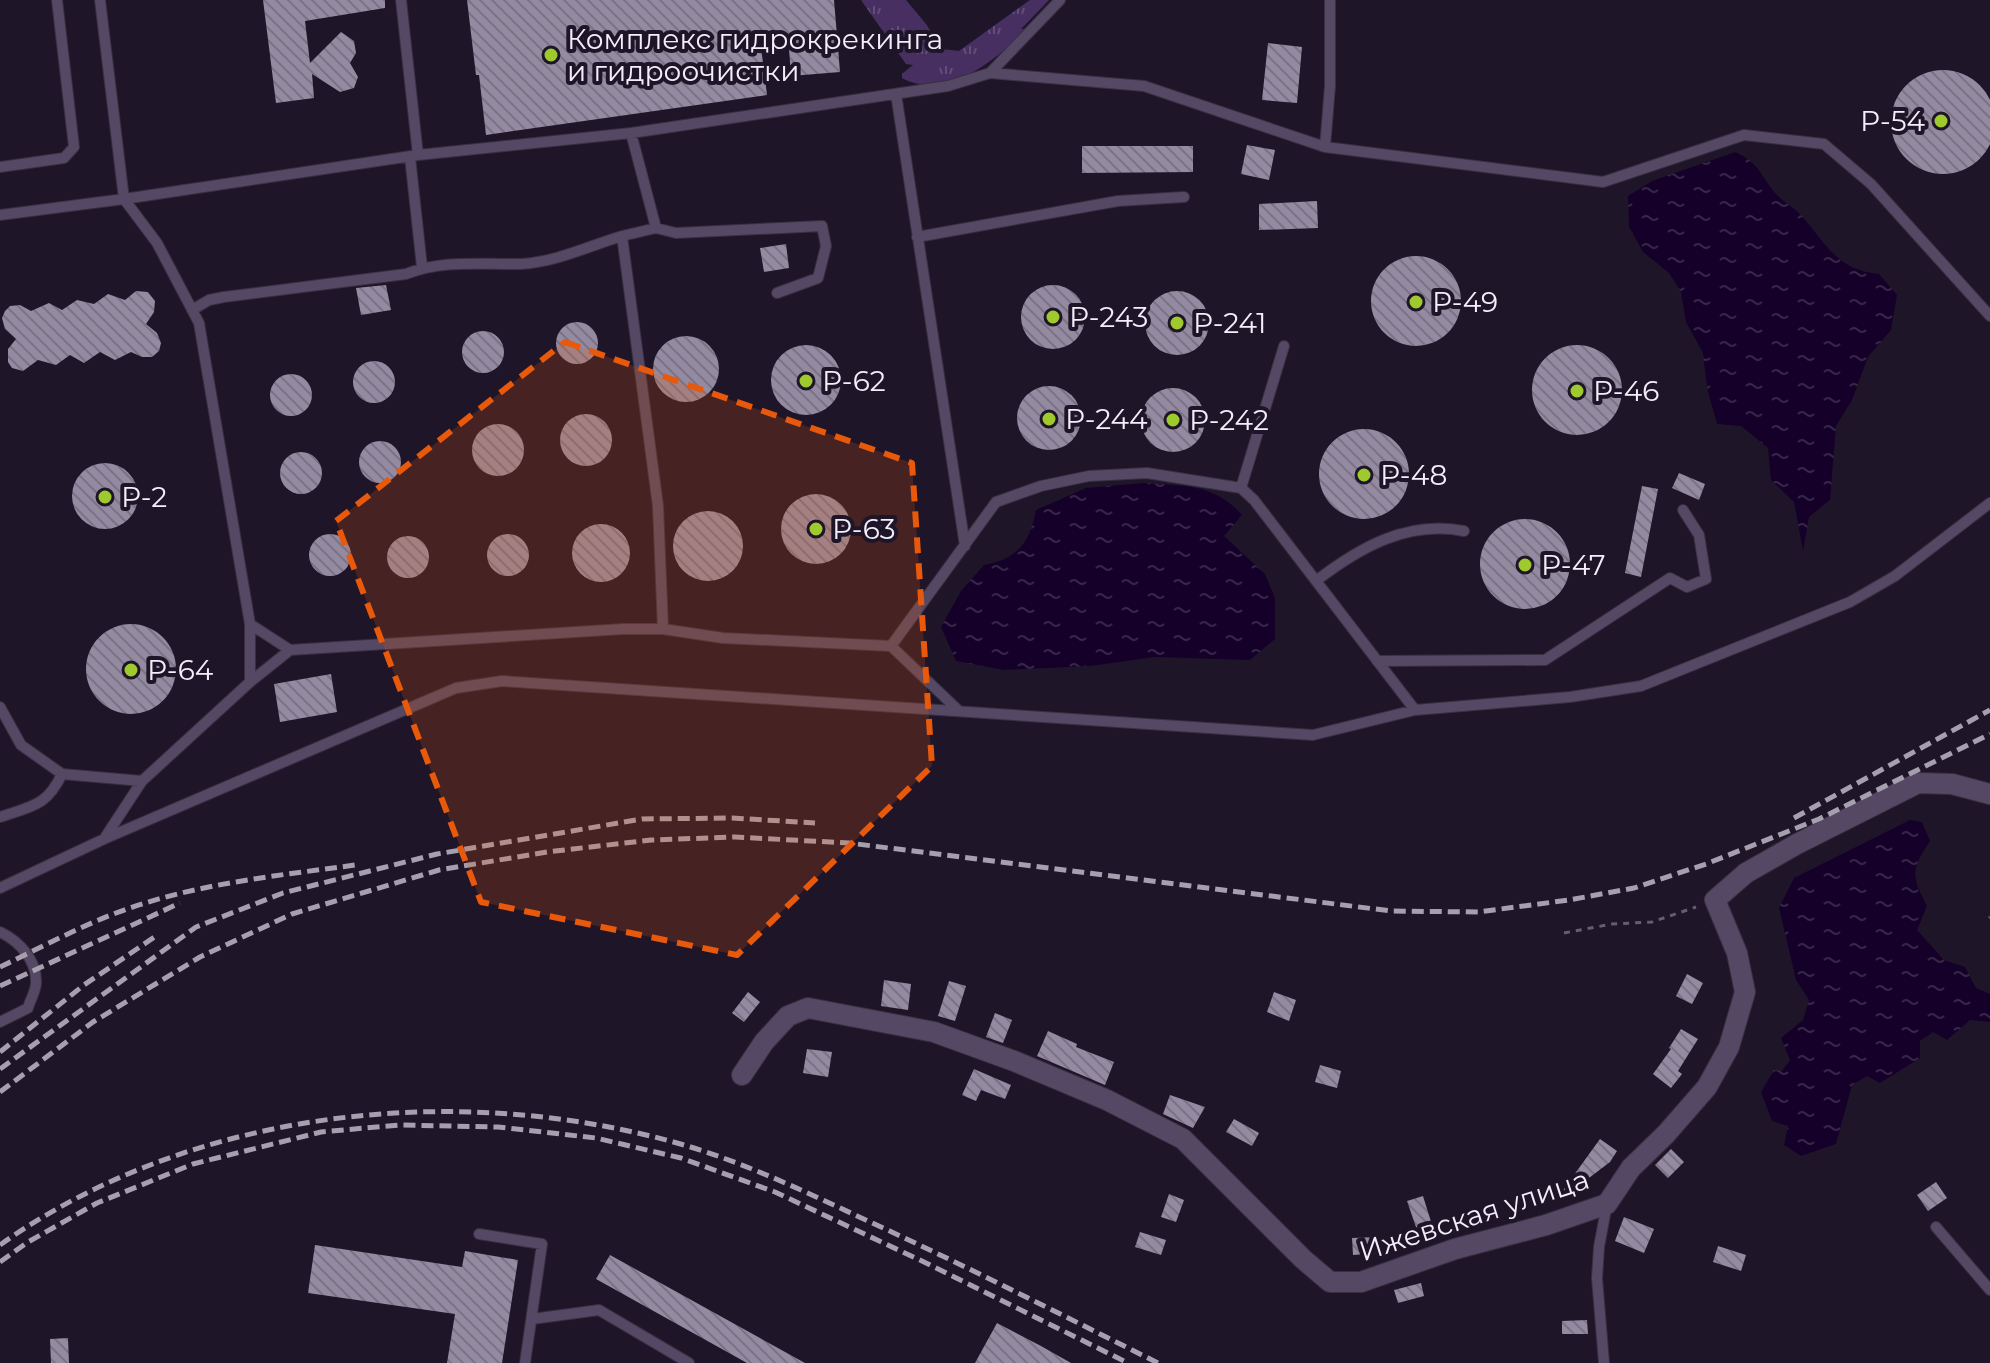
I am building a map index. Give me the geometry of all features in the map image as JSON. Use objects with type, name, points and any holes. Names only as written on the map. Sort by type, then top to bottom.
[{"type":"street","points":[[1715,900],[1746,873],[1918,783],[1952,784],[1990,794]]},
{"type":"street","name":"Ижевская улица","points":[[742,1075],[764,1042],[788,1016],[808,1008],[934,1032],[1107,1100],[1183,1139],[1330,1282],[1361,1282],[1455,1249],[1546,1225],[1607,1204],[1631,1168],[1707,1087],[1729,1047],[1745,992],[1737,953],[1715,900]]},
{"type":"lane","points":[[0,167],[64,158],[74,147],[57,0]]},
{"type":"lane","points":[[100,0],[124,199],[157,243],[199,323],[250,624],[250,682]]},
{"type":"lane","points":[[401,0],[422,267]]},
{"type":"lane","points":[[990,73],[1060,0]]},
{"type":"lane","points":[[1325,147],[1330,86],[1330,0]]},
{"type":"lane","points":[[0,215],[414,156],[631,133],[948,86],[990,73],[1144,86],[1325,147],[1603,182],[1744,135],[1824,144],[1871,184],[1990,316]]},
{"type":"lane","points":[[896,94],[965,546]]},
{"type":"lane","points":[[631,133],[656,228]]},
{"type":"lane","points":[[917,237],[1118,201],[1184,197]]},
{"type":"lane","points":[[192,310],[209,300],[224,297],[406,274],[422,267],[473,262],[523,264],[574,253],[656,228],[676,233],[822,226],[826,246],[818,278],[777,293]]},
{"type":"lane","points":[[622,236],[658,506],[663,629]]},
{"type":"lane","points":[[1241,488],[1284,346]]},
{"type":"lane","points":[[891,646],[996,502],[1041,486],[1089,476],[1147,473],[1241,488],[1254,500],[1415,710]]},
{"type":"lane","points":[[0,888],[104,839],[456,688],[502,681],[1313,735],[1415,710],[1570,697],[1641,686],[1850,602],[1895,576],[1990,503]]},
{"type":"lane","points":[[1377,661],[1545,660],[1670,578],[1687,587],[1706,579],[1699,535],[1683,510]]},
{"type":"lane","points":[[1316,581],[1344,560],[1407,531],[1441,527],[1464,531]]},
{"type":"lane","points":[[250,624],[290,650]]},
{"type":"lane","points":[[104,839],[142,781],[250,682],[290,650],[663,629],[723,638],[891,646],[958,710]]},
{"type":"lane","points":[[0,707],[3,719],[21,745],[62,774],[142,781]]},
{"type":"lane","points":[[0,817],[31,807],[53,794],[62,774]]},
{"type":"lane","points":[[0,932],[17,940],[34,970],[36,985],[28,1008],[0,1022]]},
{"type":"lane","points":[[1604,1363],[1597,1278],[1607,1204]]},
{"type":"lane","points":[[1936,1227],[1990,1290]]},
{"type":"lane","points":[[479,1234],[542,1244],[525,1363]]},
{"type":"lane","points":[[532,1319],[599,1310],[689,1363]]},
{"type":"path","points":[[1564,933],[1612,924],[1652,922],[1715,900]]},
{"type":"highlighted area","points":[[565,342],[912,463],[932,766],[737,955],[481,902],[336,521]]},
{"type":"green space","points":[[861,0],[906,0],[942,49],[959,51],[1030,0],[1049,0],[1021,29],[1027,29],[1001,53],[970,74],[936,85],[919,84],[902,78],[902,74],[913,65],[906,64]]},
{"type":"water","points":[[1735,152],[1755,166],[1778,196],[1799,213],[1843,262],[1865,272],[1879,274],[1897,295],[1891,330],[1868,357],[1852,400],[1836,426],[1830,500],[1809,517],[1803,551],[1794,502],[1771,480],[1768,448],[1741,426],[1717,424],[1707,388],[1703,353],[1686,322],[1681,292],[1669,273],[1643,252],[1629,227],[1628,196],[1652,181]]},
{"type":"water","points":[[1143,483],[1197,488],[1220,497],[1242,515],[1224,536],[1265,574],[1275,598],[1275,639],[1250,660],[1155,657],[1090,666],[1004,670],[956,661],[941,627],[961,591],[984,565],[1006,558],[1026,540],[1036,510],[1086,488]]},
{"type":"water","points":[[1910,820],[1922,822],[1930,841],[1916,866],[1918,887],[1927,906],[1917,930],[1944,960],[1965,967],[1976,988],[1990,994],[1990,1022],[1970,1020],[1947,1040],[1933,1032],[1920,1041],[1920,1058],[1880,1083],[1867,1076],[1852,1085],[1836,1144],[1801,1156],[1784,1145],[1788,1126],[1772,1121],[1761,1092],[1774,1070],[1782,1071],[1790,1060],[1781,1038],[1803,1020],[1809,1000],[1796,980],[1779,908],[1794,878]]},
{"type":"building","points":[[263,0],[385,0],[385,8],[305,21],[310,63],[341,32],[354,41],[356,53],[350,63],[358,77],[354,88],[340,92],[312,74],[314,98],[276,103]]},
{"type":"building","points":[[467,0],[834,0],[840,72],[791,76],[788,35],[760,39],[767,95],[486,135]]},
{"type":"building","points":[[1268,43],[1302,47],[1297,103],[1262,100]]},
{"type":"building","name":"Р-54","points":[[1943,70],[1963,74],[1980,85],[1991,102],[1995,122],[1991,142],[1980,159],[1963,170],[1943,174],[1923,170],[1906,159],[1895,142],[1891,122],[1895,102],[1906,85],[1923,74]]},
{"type":"building","points":[[1247,145],[1275,150],[1269,180],[1241,174]]},
{"type":"building","points":[[1082,146],[1193,146],[1193,172],[1082,173]]},
{"type":"building","points":[[1317,201],[1318,228],[1259,230],[1259,204]]},
{"type":"building","points":[[786,244],[789,268],[764,272],[760,248]]},
{"type":"building","name":"Р-49","points":[[1416,256],[1433,259],[1448,269],[1458,284],[1461,301],[1458,318],[1448,333],[1433,343],[1416,346],[1399,343],[1384,333],[1374,318],[1371,301],[1374,284],[1384,269],[1399,259]]},
{"type":"building","points":[[386,285],[391,310],[361,315],[356,288]]},
{"type":"building","name":"Р-243","points":[[1047,285],[1059,285],[1076,294],[1083,305],[1083,329],[1076,340],[1059,349],[1047,349],[1035,344],[1026,335],[1021,323],[1021,311],[1026,299],[1035,290]]},
{"type":"building","points":[[136,291],[148,292],[155,301],[154,312],[146,324],[157,333],[161,343],[159,351],[152,357],[131,352],[115,360],[100,352],[84,363],[70,355],[56,365],[38,360],[23,371],[12,368],[8,362],[8,349],[16,339],[5,329],[2,318],[10,306],[20,305],[31,311],[49,303],[62,310],[77,300],[94,304],[108,294],[125,300]]},
{"type":"building","name":"Р-241","points":[[1171,291],[1183,291],[1200,300],[1207,311],[1207,335],[1200,346],[1183,355],[1171,355],[1159,350],[1150,341],[1145,329],[1145,317],[1150,305],[1159,296]]},
{"type":"building","points":[[577,322],[592,328],[598,343],[592,358],[577,364],[562,358],[556,343],[562,328]]},
{"type":"building","points":[[483,331],[498,337],[504,352],[498,367],[483,373],[468,367],[462,352],[468,337]]},
{"type":"building","points":[[680,336],[692,336],[704,341],[714,351],[719,369],[717,382],[704,397],[692,402],[680,402],[668,397],[658,387],[653,375],[653,363],[658,351],[668,341]]},
{"type":"building","name":"Р-62","points":[[806,345],[831,355],[841,380],[831,405],[806,415],[781,405],[771,380],[781,355]]},
{"type":"building","name":"Р-46","points":[[1577,345],[1594,348],[1609,358],[1619,373],[1622,390],[1619,407],[1609,422],[1594,432],[1577,435],[1560,432],[1545,422],[1535,407],[1532,390],[1535,373],[1545,358],[1560,348]]},
{"type":"building","points":[[374,361],[389,367],[395,382],[389,397],[374,403],[359,397],[353,382],[359,367]]},
{"type":"building","points":[[291,374],[306,380],[312,395],[306,410],[291,416],[276,410],[270,395],[276,380]]},
{"type":"building","name":"Р-244","points":[[1043,386],[1055,386],[1072,395],[1079,406],[1079,430],[1072,441],[1055,450],[1043,450],[1031,445],[1022,436],[1017,424],[1017,412],[1022,400],[1031,391]]},
{"type":"building","name":"Р-242","points":[[1167,388],[1179,388],[1196,397],[1203,408],[1203,432],[1196,443],[1179,452],[1167,452],[1155,447],[1146,438],[1141,426],[1141,414],[1146,402],[1155,393]]},
{"type":"building","points":[[586,414],[604,422],[612,440],[604,458],[586,466],[568,458],[560,440],[568,422]]},
{"type":"building","points":[[498,424],[516,432],[524,450],[516,468],[498,476],[480,468],[472,450],[480,432]]},
{"type":"building","name":"Р-48","points":[[1364,429],[1381,432],[1396,442],[1406,457],[1409,474],[1406,491],[1396,506],[1381,516],[1364,519],[1347,516],[1332,506],[1322,491],[1319,474],[1322,457],[1332,442],[1347,432]]},
{"type":"building","points":[[380,441],[395,447],[401,462],[395,477],[380,483],[365,477],[359,462],[365,447]]},
{"type":"building","points":[[301,452],[316,458],[322,473],[316,488],[301,494],[286,488],[280,473],[286,458]]},
{"type":"building","name":"Р-2","points":[[105,463],[118,466],[128,473],[135,483],[138,496],[135,509],[128,519],[118,526],[105,529],[92,526],[82,519],[75,509],[72,496],[75,483],[82,473],[92,466]]},
{"type":"building","points":[[1679,473],[1705,484],[1699,500],[1672,488]]},
{"type":"building","points":[[1642,486],[1658,489],[1641,577],[1625,573]]},
{"type":"building","name":"Р-63","points":[[816,494],[841,504],[851,529],[841,554],[816,564],[791,554],[781,529],[791,504]]},
{"type":"building","points":[[708,511],[733,521],[743,546],[733,571],[708,581],[683,571],[673,546],[683,521]]},
{"type":"building","name":"Р-47","points":[[1525,519],[1542,522],[1557,532],[1567,547],[1570,564],[1567,581],[1557,596],[1542,606],[1525,609],[1508,606],[1493,596],[1483,581],[1480,564],[1483,547],[1493,532],[1508,522]]},
{"type":"building","points":[[601,524],[621,533],[630,553],[621,573],[601,582],[581,573],[572,553],[581,533]]},
{"type":"building","points":[[330,534],[345,540],[351,555],[345,570],[330,576],[315,570],[309,555],[315,540]]},
{"type":"building","points":[[508,534],[523,540],[529,555],[523,570],[508,576],[493,570],[487,555],[493,540]]},
{"type":"building","points":[[408,536],[423,542],[429,557],[423,572],[408,578],[393,572],[387,557],[393,542]]},
{"type":"building","name":"Р-64","points":[[131,624],[148,628],[163,637],[172,652],[176,669],[172,686],[163,701],[148,710],[131,714],[114,710],[99,701],[90,686],[86,669],[90,652],[99,637],[114,628]]},
{"type":"building","points":[[331,674],[337,712],[280,722],[274,684]]},
{"type":"building","points":[[1687,974],[1703,983],[1692,1004],[1676,996]]},
{"type":"building","points":[[884,980],[911,984],[908,1010],[881,1006]]},
{"type":"building","points":[[949,981],[966,986],[955,1021],[938,1016]]},
{"type":"building","points":[[748,992],[760,1002],[744,1022],[732,1013]]},
{"type":"building","points":[[1274,992],[1296,1000],[1289,1021],[1267,1012]]},
{"type":"building","points":[[995,1013],[1012,1020],[1003,1043],[986,1037]]},
{"type":"building","points":[[1681,1029],[1698,1039],[1678,1071],[1682,1074],[1671,1088],[1653,1074]]},
{"type":"building","points":[[1048,1031],[1077,1044],[1076,1047],[1114,1062],[1105,1085],[1037,1056]]},
{"type":"building","points":[[807,1049],[832,1052],[828,1077],[803,1073]]},
{"type":"building","points":[[1320,1065],[1341,1071],[1337,1088],[1315,1082]]},
{"type":"building","points":[[974,1069],[1011,1085],[1005,1099],[981,1090],[976,1101],[962,1095]]},
{"type":"building","points":[[1170,1095],[1205,1107],[1193,1128],[1163,1114]]},
{"type":"building","points":[[1234,1119],[1259,1133],[1252,1146],[1226,1132]]},
{"type":"building","points":[[1600,1139],[1617,1151],[1610,1162],[1560,1200],[1558,1197]]},
{"type":"building","points":[[1671,1149],[1684,1162],[1668,1178],[1655,1165]]},
{"type":"building","points":[[1936,1182],[1947,1198],[1928,1211],[1917,1195]]},
{"type":"building","points":[[1169,1194],[1184,1200],[1176,1222],[1161,1217]]},
{"type":"building","points":[[1423,1196],[1433,1228],[1418,1233],[1407,1201]]},
{"type":"building","points":[[1624,1217],[1654,1229],[1644,1253],[1615,1241]]},
{"type":"building","points":[[1140,1232],[1166,1240],[1161,1255],[1135,1247]]},
{"type":"building","points":[[1378,1237],[1379,1253],[1353,1255],[1352,1238]]},
{"type":"building","points":[[315,1245],[462,1267],[465,1251],[518,1260],[502,1363],[447,1363],[455,1314],[308,1293]]},
{"type":"building","points":[[1718,1246],[1746,1255],[1741,1271],[1713,1262]]},
{"type":"building","points":[[610,1255],[805,1363],[747,1363],[596,1279]]},
{"type":"building","points":[[1421,1283],[1424,1296],[1398,1303],[1394,1290]]},
{"type":"building","points":[[1587,1320],[1588,1334],[1562,1334],[1562,1321]]},
{"type":"building","points":[[997,1323],[1041,1346],[1071,1363],[975,1363]]},
{"type":"building","points":[[68,1338],[69,1363],[51,1363],[50,1339]]},
{"type":"railway","points":[[1794,818],[1990,710]]},
{"type":"railway","points":[[0,1092],[93,1022],[200,957],[292,914],[439,870],[547,852],[651,840],[735,837],[849,843],[1391,911],[1478,912],[1634,888],[1706,864],[1819,819],[1990,734]]},
{"type":"railway","points":[[0,1069],[196,927],[283,893],[437,854],[642,819],[732,818],[815,823]]},
{"type":"railway","points":[[0,967],[87,925],[145,903],[234,882],[355,865]]},
{"type":"railway","points":[[0,986],[180,903]]},
{"type":"railway","points":[[0,1052],[84,985],[156,936]]},
{"type":"railway","points":[[0,1245],[76,1199],[157,1162],[242,1136],[330,1119],[420,1112],[510,1114],[598,1125],[684,1145],[731,1161],[905,1238],[1158,1363]]},
{"type":"railway","points":[[0,1262],[28,1242],[97,1203],[193,1164],[321,1132],[399,1125],[498,1127],[596,1138],[681,1158],[775,1192],[1128,1363]]},
{"type":"place","name":"Комплекс гидрокрекинга и гидроочистки","points":[[551,55]]},
{"type":"place","name":"Р-54","points":[[1941,121]]},
{"type":"place","name":"Р-49","points":[[1416,302]]},
{"type":"place","name":"Р-243","points":[[1053,317]]},
{"type":"place","name":"Р-241","points":[[1177,323]]},
{"type":"place","name":"Р-62","points":[[806,381]]},
{"type":"place","name":"Р-46","points":[[1577,391]]},
{"type":"place","name":"Р-244","points":[[1049,419]]},
{"type":"place","name":"Р-242","points":[[1173,420]]},
{"type":"place","name":"Р-48","points":[[1364,475]]},
{"type":"place","name":"Р-2","points":[[105,497]]},
{"type":"place","name":"Р-63","points":[[816,529]]},
{"type":"place","name":"Р-47","points":[[1525,565]]},
{"type":"place","name":"Р-64","points":[[131,670]]}]
